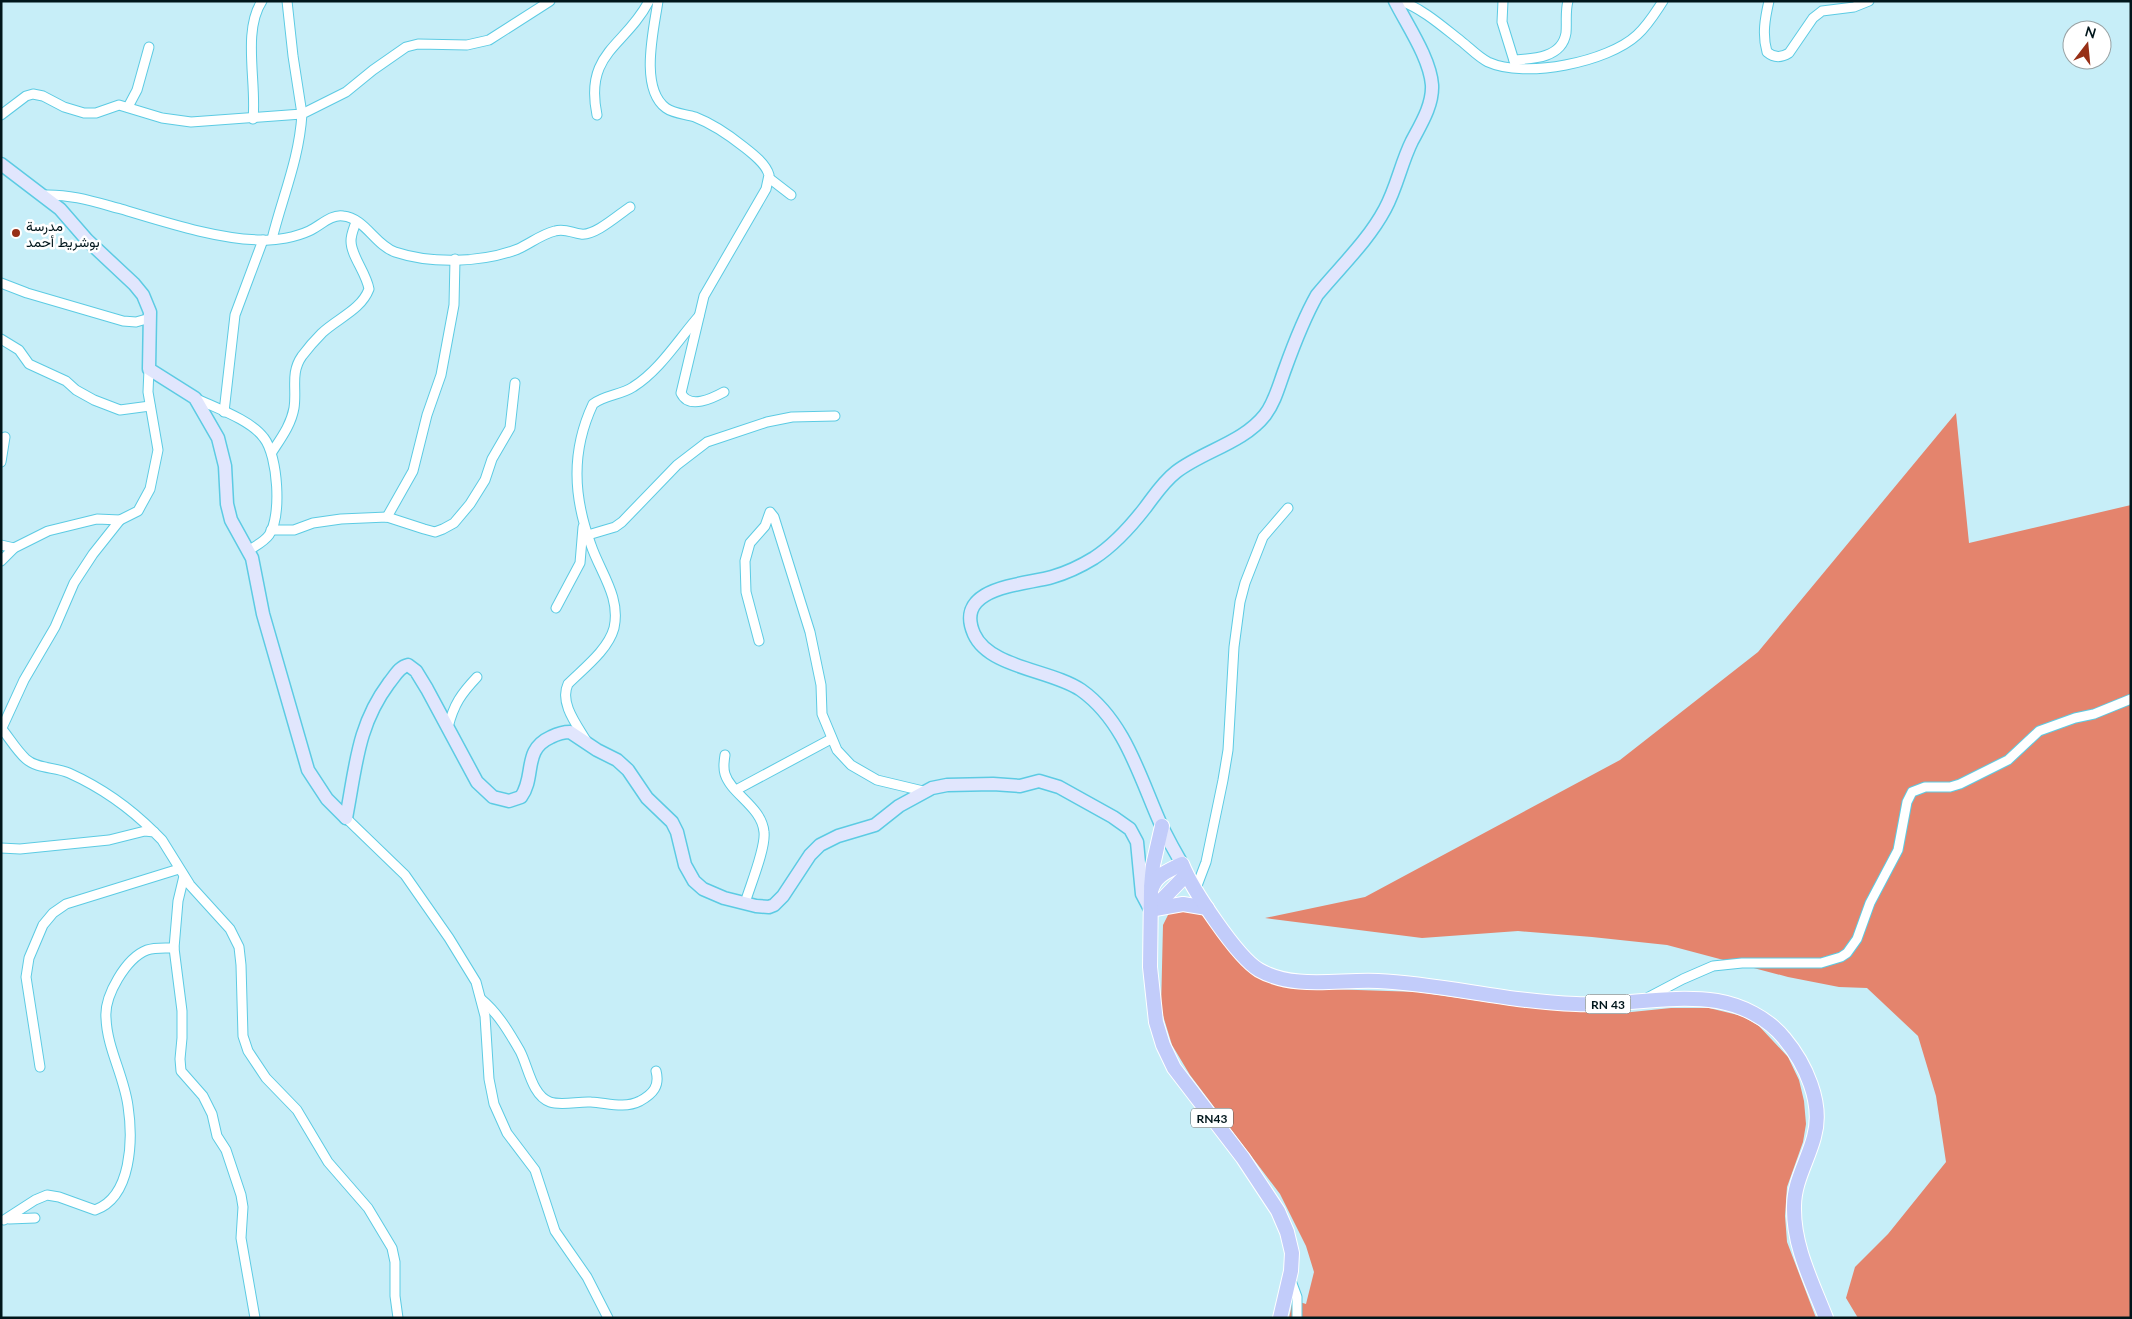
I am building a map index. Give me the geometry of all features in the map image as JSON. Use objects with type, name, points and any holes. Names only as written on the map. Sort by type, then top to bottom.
[{"type":"main road","points":[[1153,910],[1151,891],[1153,866],[1162,826]]},
{"type":"main road","points":[[1151,891],[1152,884],[1159,876],[1184,870]]},
{"type":"main road","points":[[1153,910],[1184,870]]},
{"type":"main road","name":"RN 43","points":[[1184,870],[1195,891],[1242,955],[1256,968],[1273,977],[1295,981],[1378,981],[1540,1002],[1618,1003],[1677,998],[1718,1001],[1745,1009],[1764,1020],[1783,1036],[1800,1061],[1814,1098],[1817,1118],[1815,1135],[1798,1182],[1794,1204],[1795,1223],[1800,1250],[1826,1318]]},
{"type":"main road","points":[[1153,910],[1182,904],[1207,908]]},
{"type":"main road","name":"RN43","points":[[1153,910],[1152,996],[1156,1022],[1163,1046],[1174,1068],[1243,1158],[1278,1211],[1287,1232],[1292,1253],[1290,1278],[1280,1318]]},
{"type":"street","points":[[253,119],[252,42],[256,12],[262,1]]},
{"type":"street","points":[[224,412],[235,315],[268,240],[295,165],[300,139],[302,114],[287,1]]},
{"type":"street","points":[[1,115],[26,96],[33,94],[43,96],[64,107],[84,113],[96,113],[116,105],[162,118],[191,122],[302,114],[346,92],[406,47],[418,44],[467,45],[489,40],[550,1]]},
{"type":"street","points":[[596,115],[593,99],[597,70],[605,57],[643,12],[649,1]]},
{"type":"street","points":[[658,1],[651,36],[650,63],[654,89],[658,99],[666,108],[694,116],[722,131],[759,160],[768,172],[769,178],[766,188],[704,296],[681,395],[692,401],[703,401],[724,392]]},
{"type":"street","points":[[1184,870],[1162,826],[1131,753],[1102,708],[1081,690],[1058,677],[996,656],[986,649],[974,634],[971,618],[973,610],[983,596],[1000,587],[1051,577],[1069,571],[1093,559],[1117,540],[1163,484],[1176,472],[1244,432],[1265,415],[1277,393],[1309,308],[1316,295],[1376,225],[1391,198],[1412,142],[1429,105],[1432,86],[1431,76],[1416,40],[1395,1]]},
{"type":"street","points":[[1400,1],[1434,20],[1477,55],[1501,67],[1548,56],[1559,47],[1566,35],[1568,1]]},
{"type":"street","points":[[1503,1],[1502,22],[1515,65]]},
{"type":"street","points":[[1515,65],[1554,67],[1612,51],[1637,35],[1663,1]]},
{"type":"street","points":[[1769,1],[1764,43],[1767,52],[1776,57],[1789,53],[1813,18],[1822,11],[1854,7],[1869,1]]},
{"type":"street","points":[[128,107],[137,90],[149,46]]},
{"type":"street","points":[[1,164],[44,195],[134,284],[148,305],[150,318],[148,392],[158,438],[158,450],[150,489],[138,511],[120,520],[93,554],[74,583],[55,627],[24,680],[2,730],[27,760],[40,766],[64,771],[96,788],[120,804],[154,832],[162,840],[182,872],[225,923],[239,947],[243,1036],[248,1051],[266,1078],[297,1110],[328,1162],[368,1208],[392,1248],[395,1255],[395,1296],[398,1318]]},
{"type":"street","points":[[769,178],[791,195]]},
{"type":"street","points":[[44,195],[75,196],[193,228],[268,240],[302,234],[335,216],[346,216],[356,222],[380,244],[394,252],[419,257],[455,259],[483,257],[517,249],[555,230],[586,234],[604,225],[630,207]]},
{"type":"street","points":[[272,452],[284,435],[291,418],[294,408],[294,376],[301,357],[323,333],[356,308],[369,289],[351,240],[356,222]]},
{"type":"street","points":[[387,517],[413,471],[427,415],[441,375],[454,304],[455,259]]},
{"type":"street","points":[[1,282],[26,293],[124,321],[136,322],[150,318]]},
{"type":"street","points":[[588,745],[568,709],[565,691],[568,684],[605,645],[613,629],[616,611],[612,595],[588,535],[577,486],[576,461],[586,421],[593,404],[603,398],[627,391],[641,381],[663,360],[700,314]]},
{"type":"street","points":[[1,339],[19,350],[29,364],[66,380],[76,390],[94,400],[120,410],[150,406]]},
{"type":"street","points":[[149,369],[195,398],[254,429],[264,438],[272,452],[275,466],[276,510],[271,530],[263,540],[248,551]]},
{"type":"street","points":[[271,530],[294,530],[313,523],[341,519],[387,517],[434,532],[443,529],[461,515],[485,480],[492,459],[510,428],[515,383]]},
{"type":"street","points":[[195,398],[218,438],[223,453],[227,504],[231,520],[248,551],[255,572],[263,614],[308,770],[327,799],[405,875],[472,975],[485,1016],[489,1079],[494,1104],[508,1133],[535,1170],[555,1231],[587,1277],[608,1318]]},
{"type":"street","points":[[588,535],[615,527],[622,522],[687,456],[707,442],[767,422],[792,417],[835,416]]},
{"type":"street","points":[[1,462],[5,437]]},
{"type":"street","points":[[1195,891],[1206,862],[1228,750],[1234,647],[1240,602],[1245,583],[1263,537],[1288,508]]},
{"type":"street","points":[[760,641],[746,592],[745,561],[750,543],[765,526],[770,512],[774,517],[806,618],[817,661],[822,714],[831,739],[843,758],[865,774],[886,784],[923,791]]},
{"type":"street","points":[[1,561],[14,548],[48,531],[97,519],[120,520]]},
{"type":"street","points":[[556,608],[580,564],[584,520]]},
{"type":"street","points":[[1,545],[14,548]]},
{"type":"street","points":[[346,818],[356,760],[364,728],[387,687],[402,667],[408,665],[416,671],[477,782],[486,792],[493,797],[509,801],[515,800],[524,793],[532,755],[539,744],[564,732],[574,734],[588,745],[623,766],[647,798],[672,822],[677,832],[685,865],[694,882],[712,893],[745,903],[762,906],[774,905],[783,896],[810,855],[820,845],[838,836],[875,825],[899,806],[923,791],[940,785],[993,784],[1020,786],[1039,781],[1059,786],[1113,817],[1134,835],[1138,852],[1142,894],[1153,910]]},
{"type":"street","points":[[448,727],[452,709],[460,696],[476,678]]},
{"type":"street","points":[[1643,1000],[1713,966],[1742,963],[1821,963],[1841,957],[1847,953],[1857,939],[1870,903],[1898,850],[1907,802],[1912,792],[1925,786],[1950,787],[1960,784],[2014,756],[2040,731],[2075,718],[2094,714],[2131,699]]},
{"type":"street","points":[[736,790],[787,761],[816,749],[831,739]]},
{"type":"street","points":[[725,755],[724,772],[726,778],[749,804],[764,832],[762,847],[745,903]]},
{"type":"street","points":[[1,848],[20,849],[96,842],[140,832],[154,832]]},
{"type":"street","points":[[182,872],[174,948],[182,1011],[181,1071],[203,1096],[212,1114],[217,1136],[226,1150],[241,1196],[243,1207],[241,1238],[254,1318]]},
{"type":"street","points":[[40,1067],[26,977],[29,958],[43,924],[53,913],[66,904],[182,872]]},
{"type":"street","points":[[3,1221],[42,1196],[59,1197],[94,1210],[107,1204],[117,1191],[125,1177],[128,1162],[128,1107],[106,1022],[107,1004],[117,980],[129,964],[147,950],[174,948]]},
{"type":"street","points":[[481,999],[491,1007],[505,1026],[520,1052],[535,1087],[542,1098],[550,1102],[576,1101],[630,1105],[645,1098],[655,1090],[658,1080],[656,1072]]},
{"type":"street","points":[[3,1221],[13,1218],[35,1218]]},
{"type":"street","points":[[1290,1278],[1297,1297],[1297,1318]]},
{"type":"shaded area","points":[[1956,413],[1969,543],[2131,505],[2131,1318],[1858,1318],[1846,1298],[1855,1267],[1888,1234],[1946,1162],[1936,1096],[1918,1036],[1867,988],[1839,987],[1788,977],[1667,945],[1518,931],[1422,938],[1265,918],[1365,897],[1620,760],[1758,652]]},
{"type":"shaded area","points":[[1177,909],[1200,913],[1209,920],[1239,962],[1250,972],[1297,988],[1418,992],[1514,1006],[1612,1014],[1671,1008],[1709,1008],[1742,1016],[1759,1026],[1788,1057],[1799,1080],[1804,1101],[1806,1124],[1803,1142],[1787,1187],[1785,1216],[1787,1242],[1816,1318],[1289,1318],[1293,1300],[1306,1304],[1314,1272],[1306,1246],[1280,1194],[1190,1075],[1172,1045],[1161,1009],[1163,925],[1170,911]]},
{"type":"place","name":"مدرسة بوشريط أحمد","points":[[16,233]]}]
